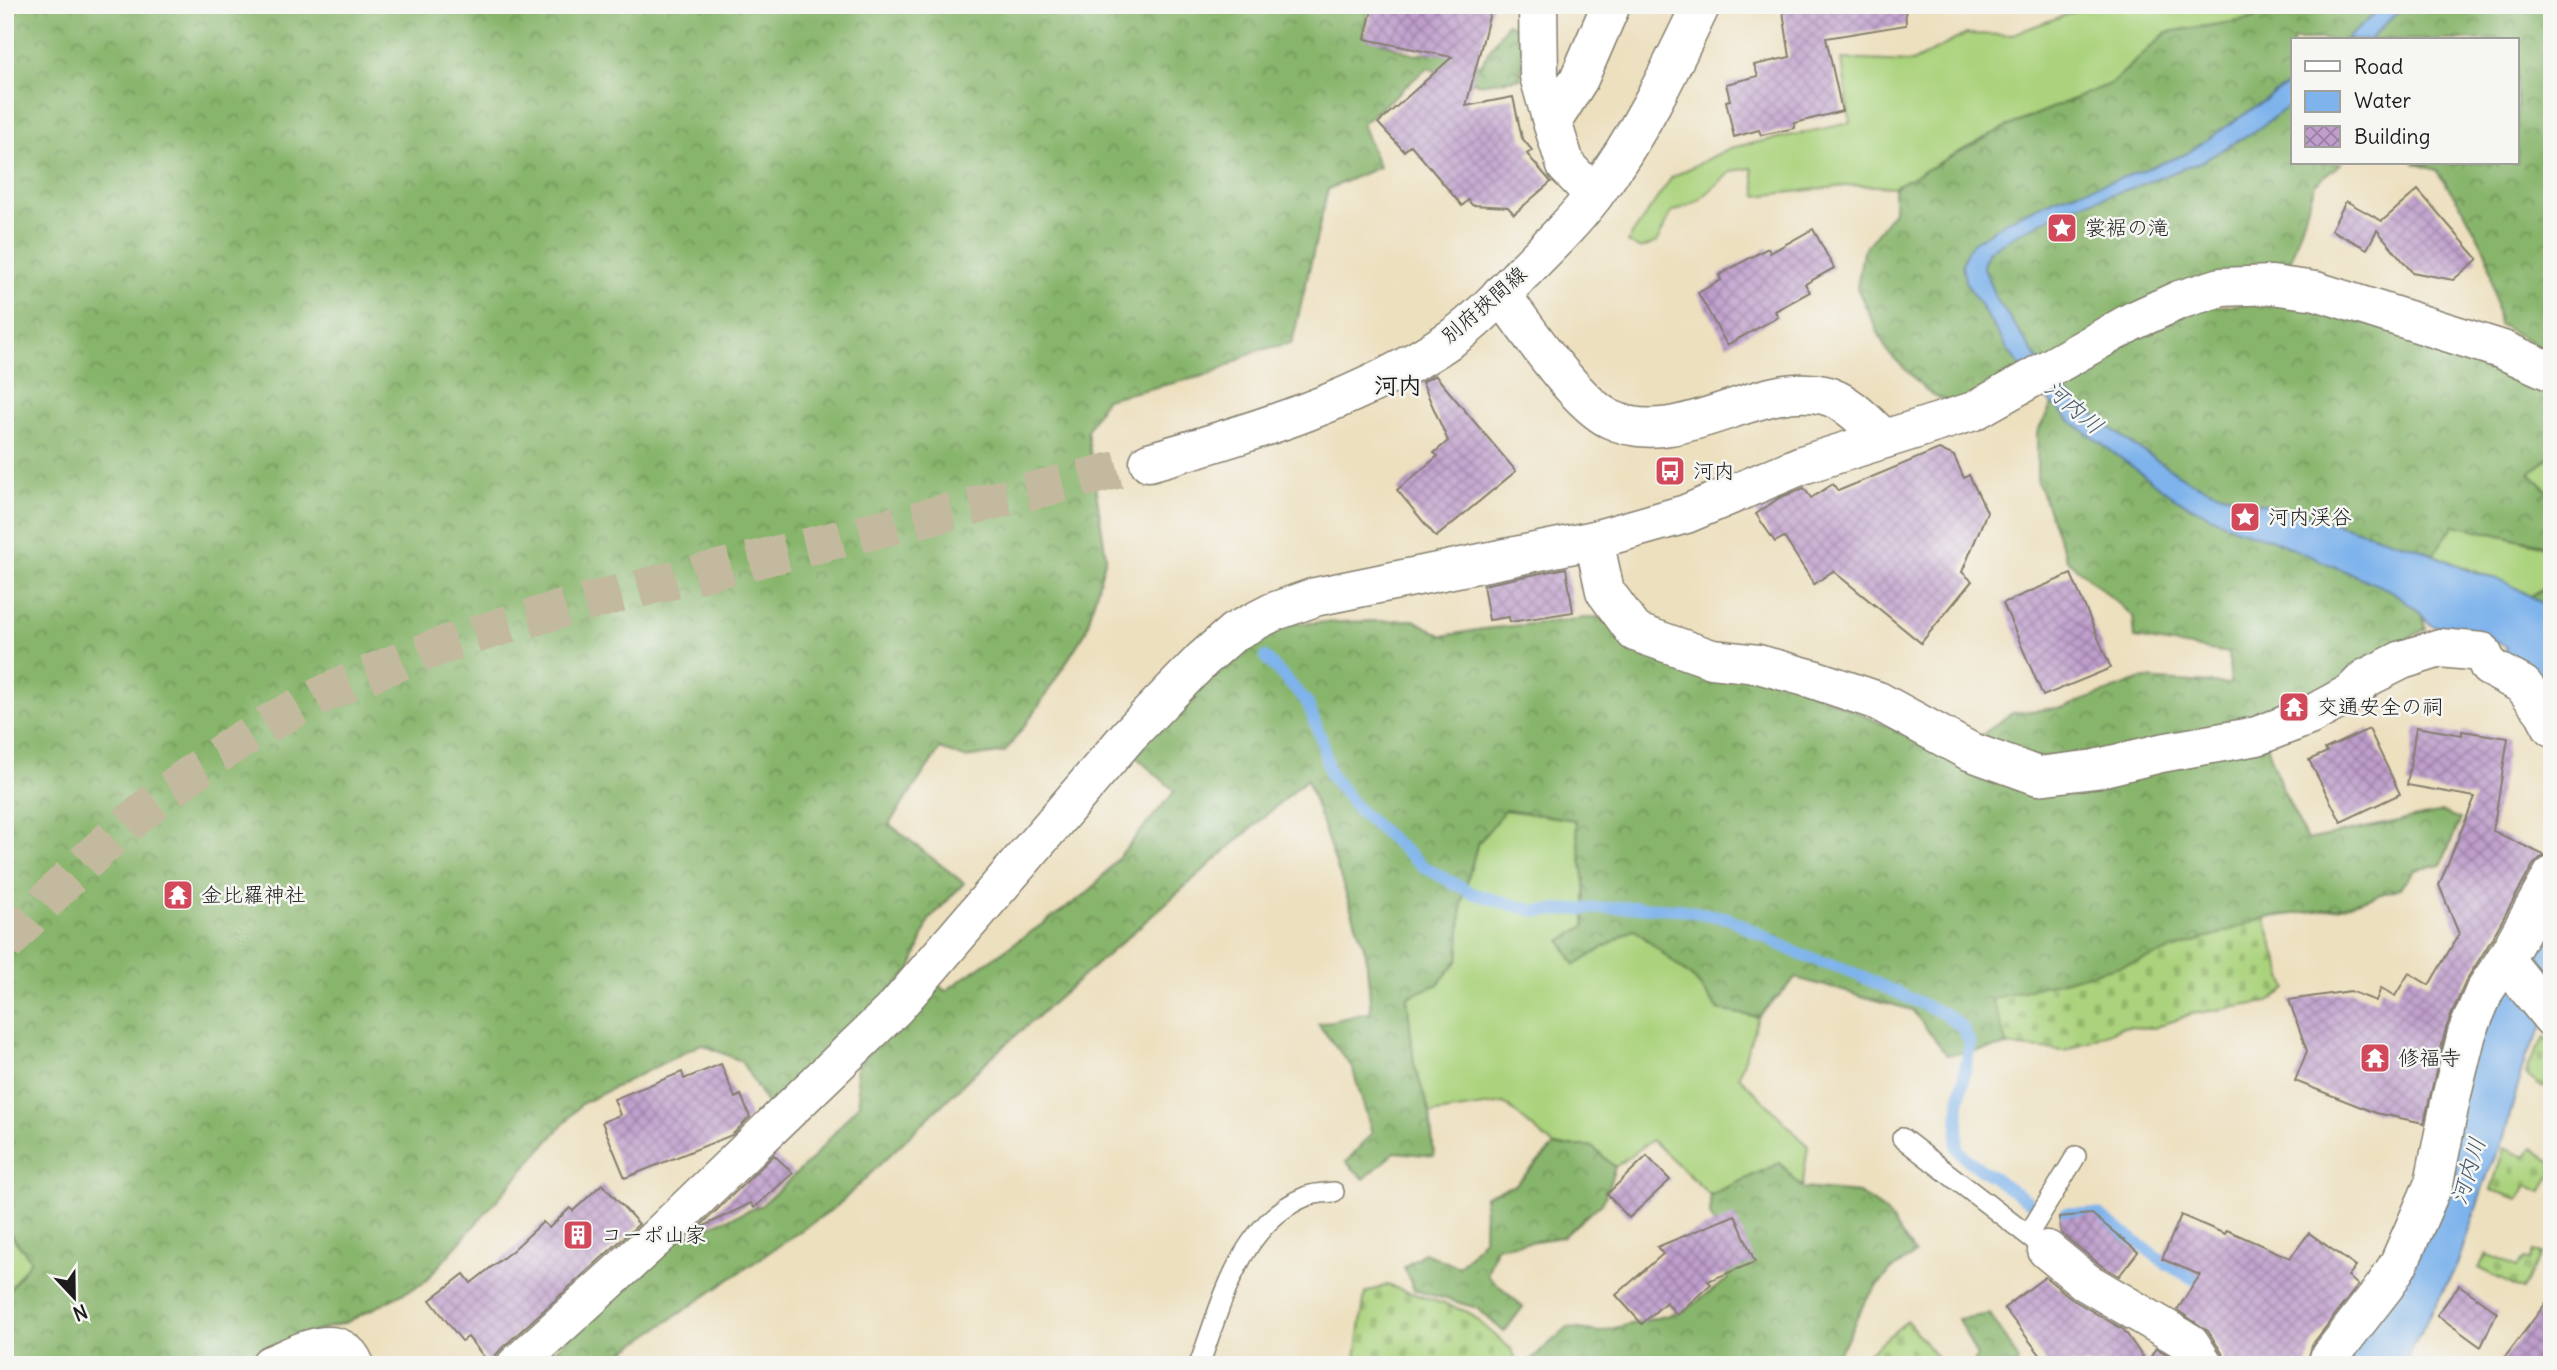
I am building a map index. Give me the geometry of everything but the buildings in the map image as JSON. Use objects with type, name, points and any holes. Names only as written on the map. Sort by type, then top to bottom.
[{"type":"street","points":[[1538,5],[1539,76],[1552,122],[1566,166],[1594,195]]},
{"type":"street","points":[[1552,122],[1579,79],[1611,5]]},
{"type":"street","name":"別府挾間線","points":[[1149,462],[1269,425],[1345,395],[1399,369],[1453,337],[1557,238],[1594,195],[1636,132],[1701,5]]},
{"type":"street","points":[[516,1365],[654,1240],[896,1007],[1129,736],[1202,660],[1234,632],[1273,612],[1315,597],[1594,540],[1686,513],[1802,465],[1974,411],[2133,321],[2179,300],[2221,287],[2272,285],[2316,291],[2503,350],[2552,372]]},
{"type":"street","points":[[1501,294],[1542,350],[1588,404],[1620,423],[1632,427],[1659,428],[1787,394],[1825,395],[1857,413],[1884,439]]},
{"type":"street","points":[[1594,540],[1605,591],[1634,632],[1712,659],[1758,664],[1878,701],[1969,751],[2038,776],[2095,769],[2161,752],[2257,736],[2309,716],[2351,693],[2366,678],[2402,660],[2440,648],[2482,652],[2489,667],[2523,685],[2552,727]]},
{"type":"street","points":[[2328,1365],[2329,1358],[2385,1286],[2399,1263],[2434,1182],[2467,1033],[2485,990],[2507,962],[2552,876]]},
{"type":"street","points":[[2507,962],[2552,1018]]},
{"type":"street","points":[[2037,1243],[2086,1282],[2190,1343],[2204,1365]]},
{"type":"street","points":[[270,1365],[325,1344],[346,1351],[355,1365]]},
{"type":"lane","points":[[1902,1138],[2037,1243],[2076,1156]]},
{"type":"lane","points":[[1199,1365],[1248,1245],[1261,1228],[1285,1207],[1310,1195],[1334,1192]]},
{"type":"green space","points":[[5,5],[1369,5],[1363,35],[1415,55],[1452,48],[1480,66],[1507,23],[1518,28],[1523,49],[1521,78],[1478,84],[1427,68],[1362,124],[1379,167],[1328,189],[1292,343],[1255,351],[1212,374],[1105,399],[1087,431],[1106,557],[1086,631],[1038,707],[1005,752],[965,758],[940,749],[889,824],[964,883],[929,920],[911,970],[772,1112],[741,1061],[701,1044],[581,1104],[424,1283],[347,1322],[308,1334],[235,1365],[5,1365],[5,1296],[31,1260],[5,1228]]},
{"type":"green space","points":[[2093,5],[2261,5],[2253,19],[2167,32],[2112,83],[2004,128],[1894,187],[1855,185],[1757,196],[1752,168],[1732,171],[1698,201],[1671,213],[1657,242],[1641,249],[1627,242],[1672,177],[1730,148],[1850,123],[1842,59],[1912,62],[1966,34],[2010,35]]},
{"type":"green space","points":[[2261,5],[2552,5],[2552,354],[2499,324],[2488,256],[2464,210],[2436,170],[2416,164],[2518,164],[2518,38],[2291,38],[2291,164],[2340,164],[2315,184],[2287,272],[1952,404],[1928,392],[1887,351],[1857,288],[1863,251],[1894,211],[1894,187],[2004,128],[2112,83],[2167,32],[2253,19]]},
{"type":"green space","points":[[2269,302],[2316,307],[2448,348],[2552,389],[2552,455],[2530,473],[2552,495],[2552,552],[2537,543],[2454,525],[2427,563],[2416,595],[2426,629],[2349,668],[2343,685],[2276,717],[2043,766],[1971,743],[2012,713],[2065,707],[2142,679],[2230,684],[2229,653],[2135,638],[2133,616],[2067,560],[2037,480],[2037,433],[2063,384],[2108,351],[2200,308]]},
{"type":"green space","points":[[2552,455],[2552,495],[2529,473]]},
{"type":"green space","points":[[2454,524],[2537,544],[2552,552],[2552,582],[2531,596],[2433,555]]},
{"type":"green space","points":[[2552,582],[2552,628],[2526,600]]},
{"type":"green space","points":[[1605,616],[1790,682],[1969,763],[2265,739],[2282,788],[2307,840],[2442,812],[2461,819],[2441,865],[2415,870],[2400,888],[2338,908],[2265,918],[2140,961],[1993,999],[2008,1046],[1947,1055],[1912,1010],[1796,978],[1758,1017],[1718,1010],[1696,981],[1634,929],[1575,965],[1561,941],[1585,926],[1585,882],[1575,820],[1505,810],[1477,845],[1462,901],[1458,960],[1438,984],[1407,997],[1414,1064],[1430,1114],[1434,1156],[1395,1152],[1364,1179],[1346,1162],[1372,1133],[1352,1067],[1318,1024],[1371,1012],[1366,953],[1307,779],[989,1059],[837,1206],[604,1365],[540,1365],[665,1244],[762,1205],[812,1159],[859,1104],[856,1066],[935,982],[945,991],[1089,892],[1175,791],[1128,750],[1269,624],[1414,620],[1443,636]]},
{"type":"green space","points":[[1505,810],[1575,819],[1585,882],[1585,926],[1561,941],[1575,965],[1634,928],[1696,981],[1718,1010],[1758,1017],[1739,1076],[1808,1146],[1802,1188],[1780,1163],[1710,1195],[1652,1140],[1615,1167],[1591,1146],[1554,1146],[1504,1103],[1430,1114],[1414,1064],[1407,997],[1438,984],[1458,960],[1462,901],[1477,845]]},
{"type":"green space","points":[[2265,918],[2287,989],[2268,1002],[2191,1014],[2154,1028],[2122,1027],[2065,1051],[2008,1046],[1992,999],[2140,961]]},
{"type":"green space","points":[[2545,1037],[2552,1044],[2552,1081],[2543,1088],[2526,1075],[2528,1065]]},
{"type":"green space","points":[[1554,1146],[1591,1146],[1615,1167],[1603,1202],[1562,1237],[1496,1247],[1487,1275],[1523,1307],[1504,1332],[1477,1308],[1414,1290],[1404,1267],[1424,1253],[1459,1267],[1484,1239],[1485,1196],[1515,1185]]},
{"type":"green space","points":[[2532,1147],[2552,1163],[2552,1175],[2542,1192],[2527,1185],[2519,1199],[2491,1190],[2504,1148],[2525,1157]]},
{"type":"green space","points":[[1780,1163],[1802,1188],[1859,1193],[1885,1211],[1915,1254],[1891,1270],[1865,1301],[1844,1345],[1828,1365],[1525,1365],[1568,1327],[1598,1332],[1682,1312],[1728,1279],[1724,1251],[1710,1214],[1710,1195]]},
{"type":"green space","points":[[5,1228],[31,1260],[5,1296]]},
{"type":"green space","points":[[2533,1252],[2542,1254],[2522,1290],[2478,1268],[2487,1254],[2517,1267],[2525,1259],[2529,1261]]},
{"type":"green space","points":[[1387,1285],[1468,1312],[1511,1349],[1517,1365],[1355,1365],[1365,1293]]},
{"type":"green space","points":[[1990,1314],[2019,1361],[2017,1365],[1971,1365],[1977,1356],[1958,1319]]},
{"type":"green space","points":[[1907,1321],[1943,1365],[1854,1365]]},
{"type":"water","points":[[2385,5],[2405,5],[2371,38],[2347,38]]},
{"type":"water","name":"河内川","points":[[2291,82],[2291,104],[2259,128],[2203,161],[2069,208],[1989,251],[1983,265],[1995,297],[2054,383],[2127,441],[2191,482],[2222,494],[2307,515],[2418,548],[2470,571],[2504,581],[2552,609],[2552,699],[2505,656],[2507,647],[2489,638],[2455,633],[2431,625],[2415,608],[2392,591],[2270,539],[2236,529],[2176,499],[2072,422],[2039,392],[2008,350],[1965,281],[1962,265],[1973,243],[2008,220],[2057,198],[2186,154]]},
{"type":"water","name":"河内川","points":[[2552,896],[2552,1015],[2543,1025],[2525,1059],[2504,1137],[2489,1170],[2457,1265],[2403,1365],[2343,1365],[2481,1031]]},
{"type":"waterway","points":[[1265,657],[1307,702],[1321,738],[1330,774],[1359,811],[1424,867],[1474,894],[1535,911],[1634,907],[1678,909],[1728,918],[1801,955],[1842,968],[1947,1015],[1963,1028],[1970,1043],[1959,1103],[1957,1149],[1969,1161],[2028,1201]]},
{"type":"waterway","points":[[2066,1213],[2099,1215],[2167,1264],[2211,1289]]},
{"type":"tunnel","points":[[5,945],[107,842],[182,780],[263,726],[356,680],[458,641],[563,609],[1149,462]]},
{"type":"place","name":"裳裾の滝","points":[[2062,228]]},
{"type":"place","name":"河内","points":[[1670,471]]},
{"type":"place","name":"河内渓谷","points":[[2245,517]]},
{"type":"place","name":"交通安全の祠","points":[[2294,707]]},
{"type":"place","name":"金比羅神社","points":[[178,895]]},
{"type":"place","name":"修福寺","points":[[2375,1058]]},
{"type":"place","name":"コーポ山家","points":[[578,1235]]},
{"type":"district","name":"河内","points":[[1398,386]]}]
